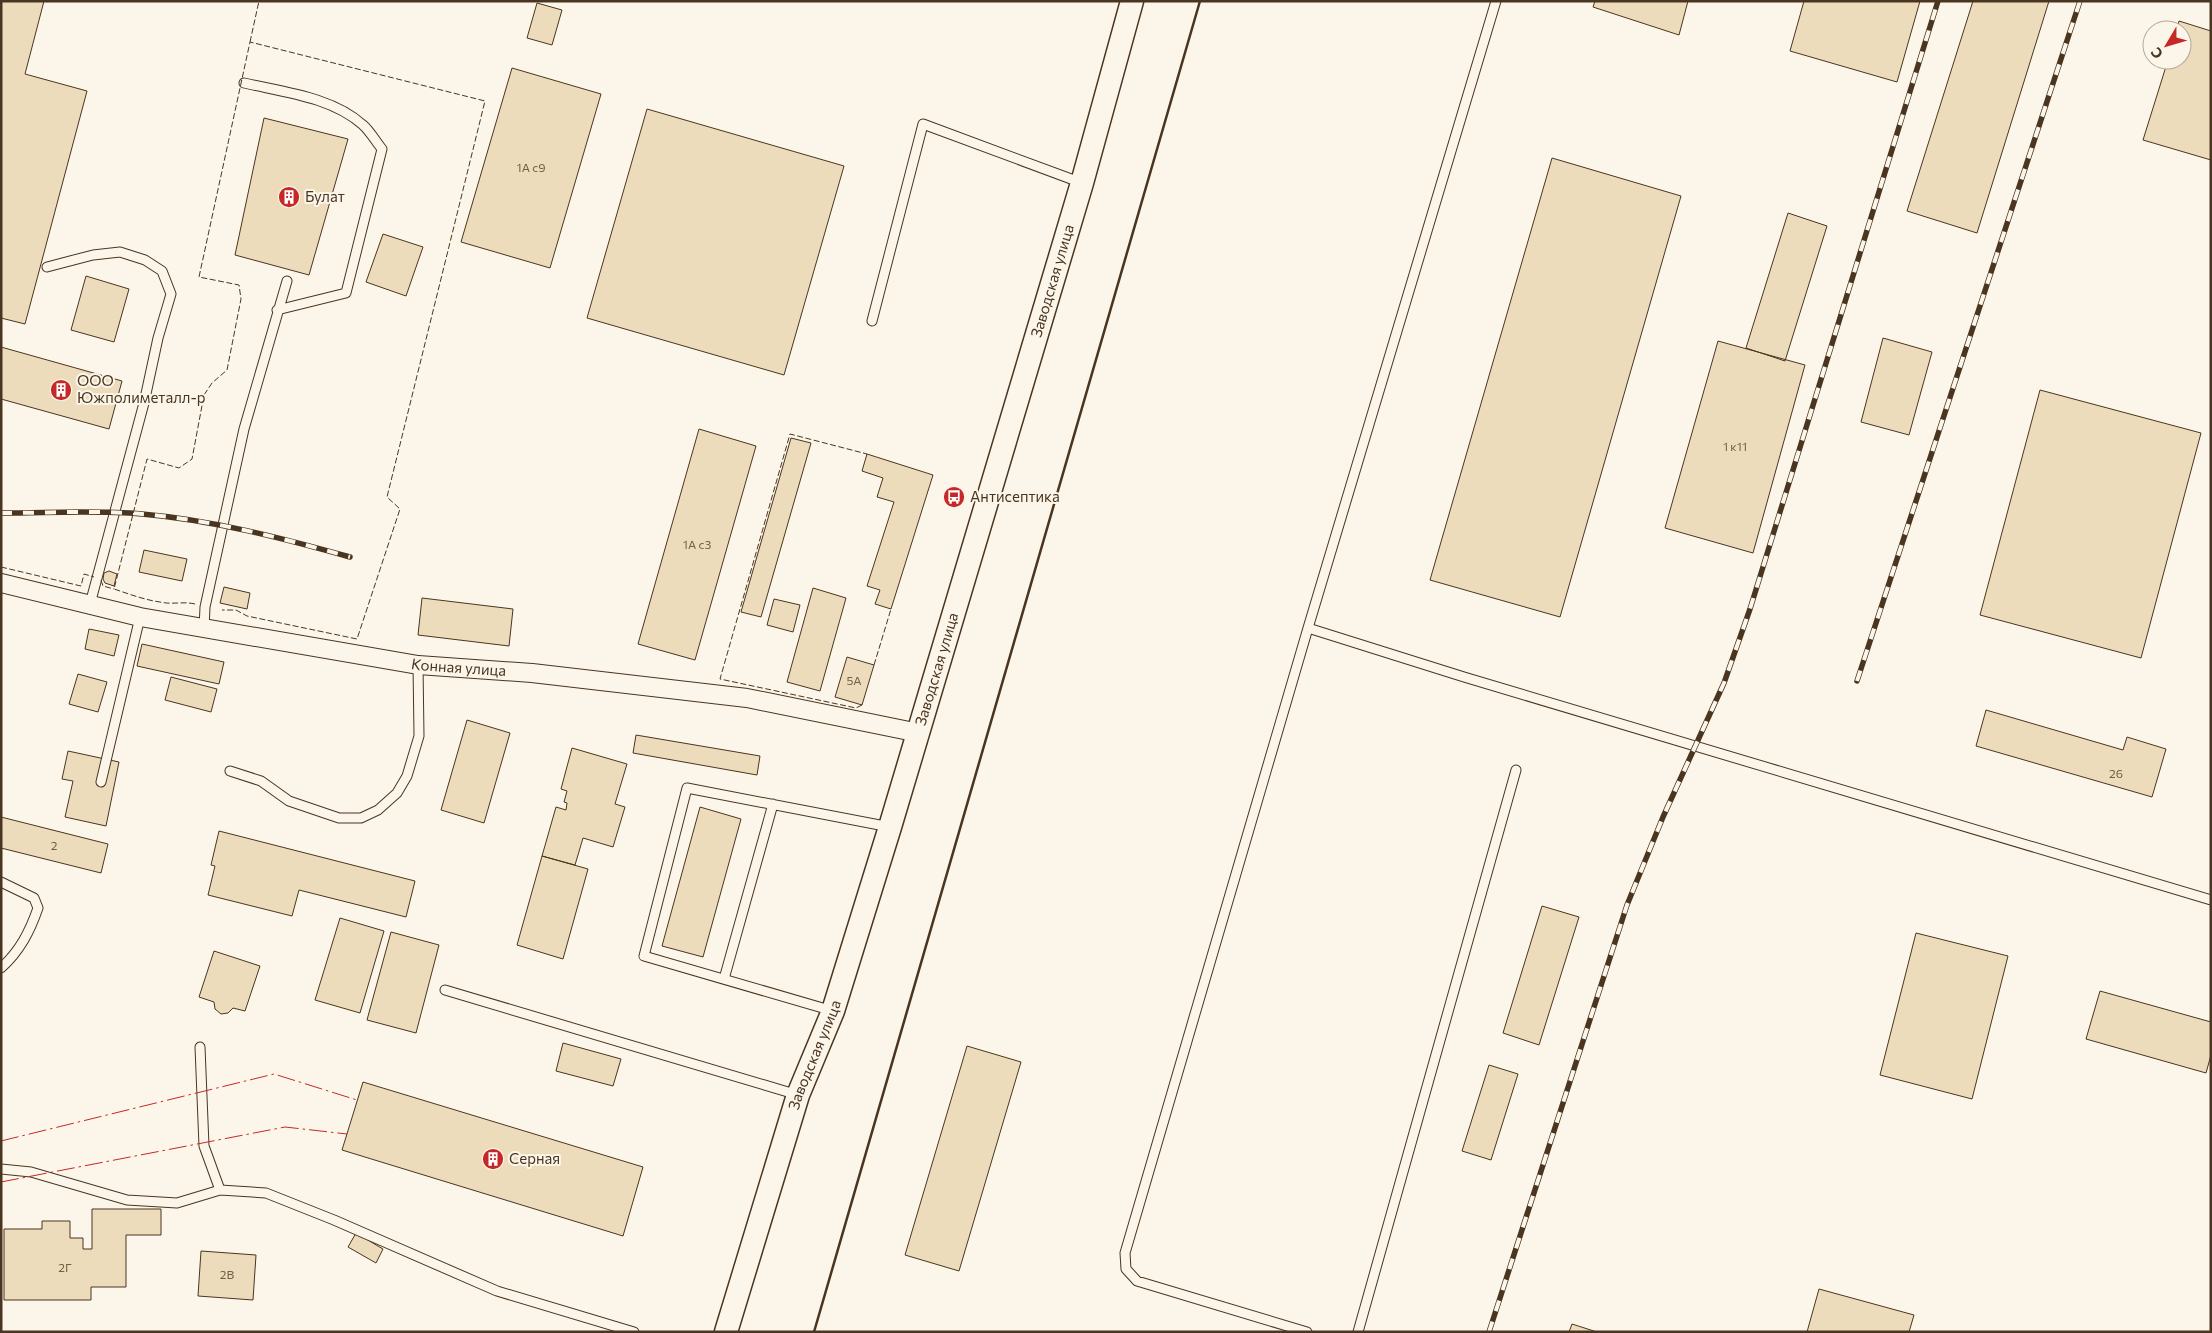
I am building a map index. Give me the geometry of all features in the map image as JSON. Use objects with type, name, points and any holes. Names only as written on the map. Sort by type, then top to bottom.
[{"type":"street","name":"Заводская улица","points":[[726,1332],[798,1095],[834,1011],[1082,183],[1132,1]]},
{"type":"street","name":"Конная улица","points":[[1,583],[140,617],[418,665],[532,673],[747,698],[918,733]]},
{"type":"lane","points":[[1306,1332],[1137,1281],[1126,1270],[1125,1253],[1308,628],[1496,1]]},
{"type":"lane","points":[[244,83],[340,109],[364,125],[382,149],[346,293],[277,310]]},
{"type":"lane","points":[[872,321],[923,124],[1082,183]]},
{"type":"lane","points":[[47,267],[93,255],[120,252],[145,260],[162,271],[171,294],[158,338],[144,404],[90,604]]},
{"type":"lane","points":[[204,629],[205,607],[244,429],[287,280]]},
{"type":"lane","points":[[101,782],[140,617]]},
{"type":"lane","points":[[1308,628],[1492,686],[2211,900]]},
{"type":"lane","points":[[230,771],[261,781],[289,801],[339,818],[361,818],[378,810],[397,793],[408,776],[419,736],[418,665]]},
{"type":"lane","points":[[1358,1332],[1516,770]]},
{"type":"lane","points":[[834,1011],[644,956],[687,788],[890,827]]},
{"type":"lane","points":[[724,979],[773,804]]},
{"type":"lane","points":[[1,882],[34,898],[38,908],[26,936],[14,956],[1,968]]},
{"type":"lane","points":[[445,990],[798,1095]]},
{"type":"lane","points":[[200,1047],[204,1146],[220,1190]]},
{"type":"lane","points":[[1,1169],[31,1172],[127,1200],[177,1203],[220,1190],[266,1193],[334,1220],[497,1291],[634,1332]]},
{"type":"building","points":[[1,1],[44,1],[25,74],[87,91],[25,324],[1,318]]},
{"type":"building","points":[[1595,1],[1688,1],[1679,35],[1593,7]]},
{"type":"building","points":[[1804,1],[1920,1],[1897,82],[1790,51]]},
{"type":"building","points":[[1973,1],[2049,1],[1977,233],[1907,211]]},
{"type":"building","points":[[537,3],[562,10],[552,45],[527,38]]},
{"type":"building","points":[[2192,25],[2211,31],[2211,160],[2143,140],[2165,70],[2192,70]]},
{"type":"building","points":[[512,68],[601,94],[550,268],[461,242]]},
{"type":"building","points":[[647,109],[844,166],[784,375],[587,318]]},
{"type":"building","name":"Булат","points":[[264,118],[348,139],[309,275],[235,255]]},
{"type":"building","points":[[1552,158],[1681,196],[1560,617],[1430,580]]},
{"type":"building","points":[[1788,213],[1827,226],[1785,361],[1746,348]]},
{"type":"building","points":[[383,234],[423,247],[406,296],[366,282]]},
{"type":"building","points":[[86,276],[129,289],[114,342],[71,330]]},
{"type":"building","points":[[1883,338],[1932,352],[1909,435],[1861,422]]},
{"type":"building","points":[[1718,341],[1805,365],[1753,553],[1665,528]]},
{"type":"building","name":"ООО Южполиметалл-р","points":[[1,347],[122,381],[109,429],[1,399]]},
{"type":"building","points":[[2040,390],[2201,433],[2141,658],[1980,615]]},
{"type":"building","points":[[699,429],[756,446],[695,660],[638,644]]},
{"type":"building","points":[[791,438],[811,443],[761,617],[741,612]]},
{"type":"building","points":[[867,454],[933,475],[891,609],[875,604],[880,590],[867,586],[894,502],[877,497],[883,478],[862,471]]},
{"type":"building","points":[[144,550],[187,559],[182,581],[139,572]]},
{"type":"building","points":[[109,571],[117,574],[114,586],[105,583],[103,579],[104,573]]},
{"type":"building","points":[[224,587],[250,593],[247,609],[220,603]]},
{"type":"building","points":[[813,588],[846,598],[820,691],[787,682]]},
{"type":"building","points":[[422,598],[513,609],[509,646],[418,635]]},
{"type":"building","points":[[774,599],[800,605],[793,632],[767,625]]},
{"type":"building","points":[[89,629],[119,635],[114,656],[85,649]]},
{"type":"building","points":[[142,644],[224,662],[219,684],[137,666]]},
{"type":"building","points":[[847,657],[874,665],[862,705],[835,697]]},
{"type":"building","points":[[78,674],[107,682],[98,712],[69,704]]},
{"type":"building","points":[[171,677],[217,689],[211,712],[165,700]]},
{"type":"building","points":[[1986,710],[2123,750],[2127,737],[2166,749],[2152,797],[1976,746]]},
{"type":"building","points":[[467,720],[510,733],[484,823],[441,810]]},
{"type":"building","points":[[636,735],[760,756],[757,775],[633,753]]},
{"type":"building","points":[[572,748],[627,764],[615,804],[625,807],[613,847],[583,838],[575,865],[542,856],[556,807],[566,810],[567,803],[564,802],[567,791],[561,789]]},
{"type":"building","points":[[68,751],[119,762],[106,826],[65,817],[73,781],[62,779]]},
{"type":"building","points":[[700,807],[741,819],[703,957],[662,946]]},
{"type":"building","points":[[1,817],[108,844],[101,873],[1,848]]},
{"type":"building","points":[[219,831],[415,881],[406,917],[299,890],[292,916],[208,895],[215,866],[211,865]]},
{"type":"building","points":[[542,856],[588,869],[563,959],[517,945]]},
{"type":"building","points":[[1542,906],[1579,917],[1539,1045],[1503,1033]]},
{"type":"building","points":[[340,918],[384,931],[360,1013],[315,1000]]},
{"type":"building","points":[[391,932],[439,945],[416,1033],[367,1020]]},
{"type":"building","points":[[1916,933],[2008,956],[1972,1099],[1880,1075]]},
{"type":"building","points":[[214,951],[260,966],[245,1011],[233,1008],[228,1013],[221,1014],[215,1009],[214,1002],[199,997]]},
{"type":"building","points":[[2100,991],[2211,1022],[2211,1055],[2206,1073],[2086,1039]]},
{"type":"building","points":[[563,1043],[621,1059],[613,1086],[556,1071]]},
{"type":"building","points":[[967,1046],[1021,1062],[959,1271],[905,1255]]},
{"type":"building","points":[[1489,1065],[1518,1074],[1491,1160],[1462,1151]]},
{"type":"building","name":"Серная","points":[[363,1082],[643,1167],[623,1236],[342,1150]]},
{"type":"building","points":[[92,1209],[161,1209],[161,1235],[126,1235],[126,1287],[91,1287],[91,1300],[4,1300],[4,1229],[42,1229],[42,1221],[70,1221],[70,1238],[83,1238],[83,1249],[92,1249]]},
{"type":"building","points":[[356,1233],[383,1249],[376,1263],[348,1247]]},
{"type":"building","points":[[201,1251],[256,1255],[253,1300],[198,1296]]},
{"type":"building","points":[[1819,1289],[1914,1315],[1909,1332],[1807,1332]]},
{"type":"building","points":[[1572,1324],[1597,1332],[1569,1332]]},
{"type":"railway","points":[[1489,1332],[1627,905],[1663,817],[1724,683],[1750,609],[1938,1]]},
{"type":"railway","points":[[1857,681],[2080,1]]},
{"type":"railway","points":[[1,513],[107,512],[168,517],[247,531],[350,557]]},
{"type":"fence","points":[[250,42],[259,1]]},
{"type":"fence","points":[[195,604],[154,601],[114,589],[147,459],[179,468],[192,459],[204,395],[212,383],[227,370],[241,299],[239,285],[199,277],[250,42],[485,101],[387,497],[400,509],[357,639],[247,616],[236,610],[222,610]]},
{"type":"fence","points":[[862,705],[856,708],[720,679],[790,434],[867,454]]},
{"type":"fence","points":[[1,567],[81,586],[84,574],[94,577]]},
{"type":"fence","points":[[101,580],[103,586],[114,589]]},
{"type":"fence","points":[[874,665],[891,609]]},
{"type":"wall","points":[[814,1332],[1200,1]]},
{"type":"power","points":[[1,1141],[274,1074],[357,1100]]},
{"type":"power","points":[[1,1182],[285,1127],[347,1134]]},
{"type":"place","name":"Булат","points":[[289,197]]},
{"type":"place","name":"ООО Южполиметалл-р","points":[[61,390]]},
{"type":"place","name":"Антисептика","points":[[954,497]]},
{"type":"place","name":"Серная","points":[[493,1159]]}]
